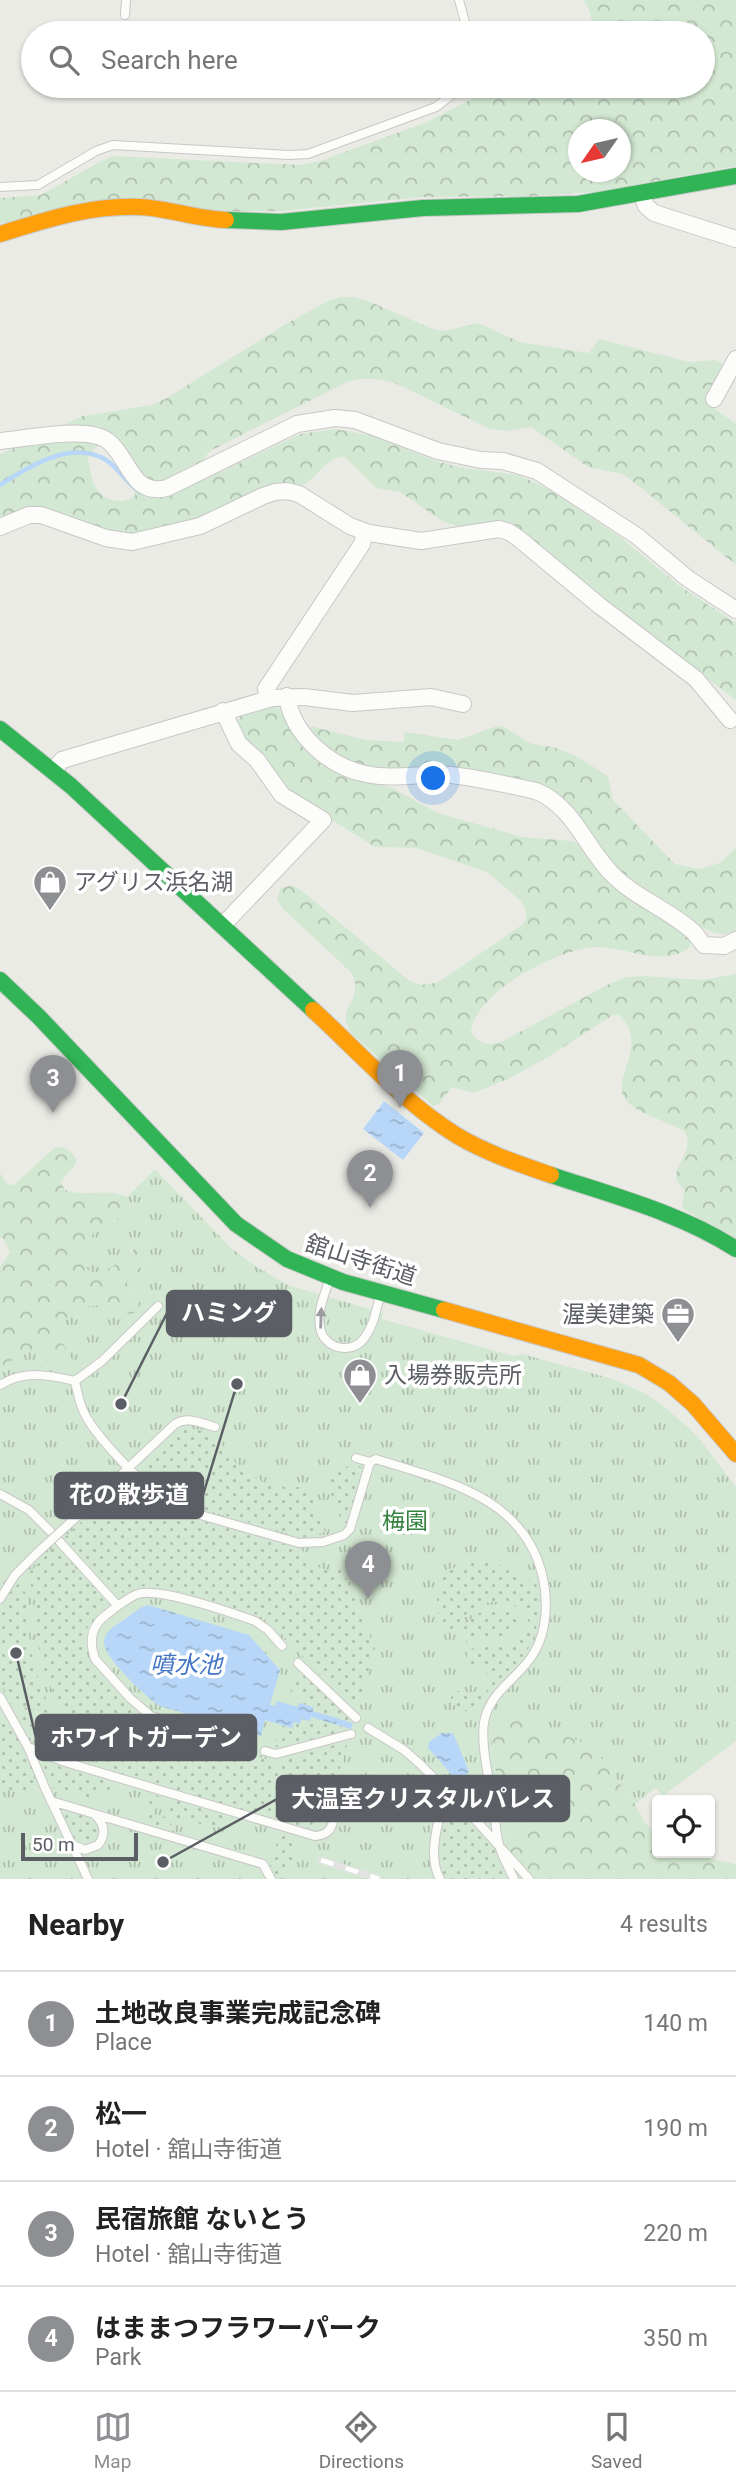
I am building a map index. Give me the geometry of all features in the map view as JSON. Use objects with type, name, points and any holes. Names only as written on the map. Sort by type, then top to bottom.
[{"type":"street","points":[[0,234],[65,214],[103,207],[141,207],[221,220],[281,222],[423,208],[555,206],[642,195],[736,176]]},
{"type":"street","points":[[642,195],[646,206],[654,213],[736,239]]},
{"type":"street","points":[[714,399],[736,359]]},
{"type":"street","points":[[0,441],[82,433],[96,435],[108,441],[138,482],[156,491],[297,424],[335,418],[355,420],[438,451],[503,461],[537,471],[631,531],[687,578],[736,610]]},
{"type":"street","points":[[0,527],[29,515],[41,515],[119,541],[146,540],[200,526],[263,496],[287,491],[299,494],[365,533],[421,541],[499,529],[509,532],[610,615],[696,679],[730,720]]},
{"type":"street","points":[[268,698],[265,689],[362,544],[365,533]]},
{"type":"street","points":[[287,696],[292,718],[304,736],[329,758],[349,769],[366,775],[472,778],[548,796],[566,813],[610,871],[634,892],[693,931],[704,945],[724,946],[736,940]]},
{"type":"street","points":[[53,771],[62,760],[268,698],[287,696],[353,703],[431,696],[463,704]]},
{"type":"street","points":[[222,926],[323,820],[282,795],[257,760],[239,744],[223,711]]},
{"type":"street","points":[[0,729],[53,771],[411,1101],[447,1130],[489,1153],[693,1224],[736,1249]]},
{"type":"street","name":"舘山寺街道","points":[[0,980],[38,1016],[236,1224],[287,1259],[331,1278],[639,1365],[690,1399],[736,1454]]},
{"type":"lane","points":[[125,15],[126,0]]},
{"type":"lane","points":[[459,0],[465,21]]},
{"type":"lane","points":[[0,187],[38,185],[96,151],[113,145],[289,155],[308,153],[436,107],[448,98]]},
{"type":"lane","points":[[331,1278],[321,1307],[319,1324],[324,1339],[337,1348],[353,1347],[365,1338],[373,1322],[381,1293]]},
{"type":"lane","points":[[0,1385],[21,1376],[37,1374],[75,1381],[102,1361],[158,1306]]},
{"type":"lane","points":[[75,1381],[80,1403],[90,1423],[158,1498],[167,1504],[275,1536],[311,1544],[338,1537],[350,1530],[370,1462]]},
{"type":"lane","points":[[0,1599],[15,1575],[37,1553],[182,1419],[215,1427]]},
{"type":"lane","points":[[356,1458],[370,1462],[376,1459],[429,1476],[489,1501],[504,1512],[527,1539],[542,1572],[545,1612],[536,1650],[496,1696],[485,1719],[483,1732],[499,1845],[514,1879]]},
{"type":"lane","points":[[0,1494],[29,1510],[51,1532]]},
{"type":"lane","points":[[59,1541],[118,1606]]},
{"type":"lane","points":[[246,1746],[151,1716],[101,1668],[91,1648],[92,1636],[102,1617],[136,1594],[158,1593],[255,1621],[268,1630],[282,1646]]},
{"type":"lane","points":[[298,1663],[356,1718]]},
{"type":"lane","points":[[0,1697],[29,1746],[51,1801],[88,1879]]},
{"type":"lane","points":[[367,1732],[404,1750],[499,1845],[529,1879]]},
{"type":"lane","points":[[265,1751],[276,1754],[351,1734]]},
{"type":"lane","points":[[29,1746],[65,1762],[315,1836],[324,1835],[331,1829],[333,1822]]},
{"type":"lane","points":[[440,1879],[434,1862],[435,1842],[446,1791]]},
{"type":"lane","points":[[51,1801],[263,1864],[271,1879]]},
{"type":"lane","points":[[71,1844],[85,1850],[99,1845],[103,1840],[103,1826],[93,1814]]},
{"type":"green space","points":[[584,0],[736,0],[736,166],[598,192],[533,196],[422,197],[281,211],[0,223],[0,198],[41,195],[114,156],[299,165],[320,161],[427,122],[474,98],[715,98],[715,21],[591,20]]},
{"type":"green space","points":[[340,297],[354,297],[433,329],[445,331],[478,323],[520,342],[589,353],[599,339],[689,362],[715,360],[723,364],[724,368],[710,401],[715,409],[736,424],[736,565],[622,474],[588,467],[531,427],[506,431],[490,429],[395,383],[382,380],[347,382],[210,451],[205,464],[214,473],[221,472],[300,434],[335,429],[370,435],[458,467],[518,475],[547,488],[619,536],[681,587],[736,623],[736,700],[614,610],[521,534],[460,527],[442,521],[400,492],[376,488],[345,457],[332,460],[301,486],[145,534],[120,535],[54,512],[0,521],[0,454],[83,416],[152,405],[165,399],[328,301]],"holes":[[[103,445],[123,469],[132,484],[135,496],[124,501],[113,500],[97,489],[88,458],[96,447]]]},
{"type":"green space","points":[[274,706],[280,708],[291,731],[307,749],[394,789],[438,813],[522,837],[572,841],[580,845],[639,904],[691,939],[690,947],[668,956],[595,947],[561,955],[541,964],[502,988],[487,1002],[476,1017],[471,1032],[481,1041],[488,1044],[501,1042],[626,977],[703,980],[736,974],[736,1238],[682,1207],[684,1190],[676,1176],[687,1147],[685,1132],[632,1106],[622,1093],[631,1039],[628,1027],[619,1015],[613,1015],[545,1059],[508,1079],[476,1092],[452,1087],[439,1104],[433,1106],[352,1034],[346,1016],[355,991],[351,972],[283,909],[277,900],[280,889],[291,885],[301,890],[407,979],[423,984],[440,981],[519,927],[526,920],[526,911],[521,901],[487,872],[416,848],[375,847],[289,793],[246,744],[236,722],[243,713]]},
{"type":"green space","points":[[503,726],[529,743],[556,748],[574,755],[608,776],[613,800],[675,864],[699,869],[720,863],[736,848],[736,931],[720,934],[706,929],[638,886],[609,859],[573,811],[551,791],[538,784],[368,768],[336,753],[308,730],[314,727],[366,740],[403,742],[405,732],[458,740]]},
{"type":"green space","points":[[55,1147],[68,1150],[77,1161],[61,1183],[65,1190],[113,1193],[127,1197],[130,1207],[127,1214],[111,1221],[131,1253],[140,1240],[148,1240],[150,1246],[148,1258],[127,1283],[139,1306],[135,1313],[129,1315],[119,1311],[62,1342],[72,1356],[73,1365],[65,1370],[55,1369],[48,1361],[0,1377],[0,1267],[10,1252],[3,1238],[0,1238],[0,1173],[8,1185],[15,1184]]},
{"type":"green space","name":"梅園","points":[[155,1169],[232,1249],[288,1285],[383,1313],[382,1319],[514,1356],[522,1354],[613,1379],[646,1394],[688,1427],[736,1487],[736,1741],[664,1795],[656,1788],[635,1804],[599,1755],[588,1745],[495,1710],[490,1732],[506,1843],[510,1852],[534,1879],[0,1879],[0,1377],[11,1361],[23,1352],[37,1353],[58,1369],[73,1365],[61,1334],[66,1321],[78,1311],[101,1306],[135,1313],[139,1306],[127,1283],[150,1253],[148,1240],[140,1240],[121,1260],[98,1275],[86,1267],[81,1253],[97,1229],[126,1214],[129,1210],[127,1197]]},
{"type":"green space","points":[[184,1427],[217,1435],[233,1459],[254,1477],[279,1486],[308,1486],[326,1531],[309,1538],[300,1537],[178,1502],[161,1492],[146,1478],[142,1467]]},
{"type":"green space","points":[[420,1447],[600,1756],[635,1804],[645,1823],[652,1829],[652,1858],[710,1858],[736,1864],[736,1879],[534,1879],[510,1852],[506,1843],[490,1732],[495,1710]]},
{"type":"green space","points":[[351,1464],[360,1466],[363,1472],[348,1522],[343,1524],[326,1481]]},
{"type":"green space","points":[[131,1480],[154,1503],[174,1513],[298,1548],[304,1552],[304,1558],[315,1566],[331,1571],[340,1563],[375,1649],[357,1710],[273,1625],[258,1615],[159,1586],[147,1585],[123,1593],[103,1581],[64,1538],[124,1482]]},
{"type":"green space","points":[[55,1546],[106,1602],[105,1607],[89,1623],[85,1635],[84,1649],[88,1662],[125,1703],[148,1722],[276,1762],[348,1741],[325,1820],[318,1818],[307,1829],[120,1774],[111,1768],[64,1712],[42,1664],[29,1573]]},
{"type":"green space","points":[[468,1563],[496,1563],[522,1578],[535,1581],[539,1609],[536,1630],[529,1648],[475,1713],[460,1710],[450,1701],[456,1691],[479,1695],[491,1684],[485,1670],[465,1664],[467,1653],[475,1647],[513,1643],[525,1634],[529,1626],[523,1611],[500,1602],[476,1606],[452,1629],[443,1622],[437,1601],[446,1570]]},
{"type":"green space","points":[[19,1584],[27,1598],[31,1650],[51,1709],[48,1713],[11,1704],[0,1681],[0,1613],[8,1595]]},
{"type":"green space","points":[[494,1608],[512,1612],[522,1621],[520,1628],[504,1638],[466,1644],[465,1633],[460,1632],[463,1628],[479,1613]]},
{"type":"green space","points":[[306,1675],[354,1721],[353,1723],[313,1711],[313,1707],[299,1703],[301,1696],[290,1693],[295,1679]]},
{"type":"green space","points":[[0,1713],[18,1734],[31,1761],[34,1781],[26,1798],[0,1784]]},
{"type":"green space","points":[[21,1715],[61,1725],[90,1757],[90,1762],[69,1758],[48,1748],[31,1734]]},
{"type":"green space","points":[[311,1717],[351,1731],[346,1730],[283,1749],[275,1746],[281,1725],[292,1728],[294,1722]]},
{"type":"green space","points":[[42,1759],[120,1785],[103,1792],[95,1800],[54,1789],[47,1782],[40,1764]]},
{"type":"green space","points":[[152,1794],[159,1796],[154,1814],[165,1817],[174,1827],[173,1831],[144,1822]]},
{"type":"green space","points":[[169,1798],[227,1815],[224,1826],[208,1828],[194,1821],[179,1820],[166,1809]]},
{"type":"green space","points":[[449,1801],[492,1842],[506,1879],[444,1879],[438,1851],[442,1819]]},
{"type":"green space","points":[[64,1810],[86,1816],[94,1822],[99,1832],[95,1842],[86,1845],[75,1840],[62,1813]]},
{"type":"green space","points":[[280,1832],[294,1836],[294,1848],[291,1865],[278,1878],[270,1866]]},
{"type":"water","points":[[384,1101],[424,1133],[403,1160],[363,1129]]},
{"type":"water","name":"噴水池","points":[[148,1605],[249,1635],[280,1670],[270,1705],[275,1706],[277,1701],[298,1707],[299,1703],[313,1707],[313,1711],[353,1723],[351,1729],[311,1717],[310,1721],[302,1719],[300,1724],[294,1722],[292,1728],[265,1720],[261,1736],[160,1706],[118,1667],[104,1642],[106,1634],[112,1628]]},
{"type":"water","points":[[442,1733],[453,1733],[469,1771],[464,1778],[452,1775],[428,1748],[429,1742]]},
{"type":"waterway","points":[[0,485],[51,458],[79,453],[93,454],[106,460],[142,493]]},
{"type":"railway","points":[[321,1860],[379,1879]]},
{"type":"traffic: fast","points":[[226,220],[281,222],[423,208],[578,204],[736,176]]},
{"type":"traffic: fast","points":[[0,729],[71,786],[313,1010]]},
{"type":"traffic: fast","points":[[0,980],[38,1016],[236,1224],[287,1259],[343,1282],[444,1310]]},
{"type":"traffic: fast","points":[[551,1175],[669,1215],[736,1249]]},
{"type":"traffic: slow","points":[[0,234],[68,214],[103,208],[150,208],[226,220]]},
{"type":"traffic: slow","points":[[313,1010],[400,1092],[437,1122],[479,1147],[551,1175]]},
{"type":"traffic: slow","points":[[444,1310],[639,1365],[669,1383],[693,1404],[736,1454]]},
{"type":"place","name":"アグリス浜名湖","points":[[50,912]]},
{"type":"place","name":"土地改良事業完成記念碑","points":[[400,1108]]},
{"type":"place","name":"民宿旅館 ないとう","points":[[53,1113]]},
{"type":"place","name":"松一","points":[[370,1208]]},
{"type":"place","name":"渥美建築","points":[[678,1344]]},
{"type":"place","name":"花の散歩道","points":[[237,1384]]},
{"type":"place","name":"ハミング","points":[[121,1404]]},
{"type":"place","name":"入場券販売所","points":[[360,1405]]},
{"type":"place","name":"はままつフラワーパーク","points":[[368,1599]]},
{"type":"place","name":"ホワイトガーデン","points":[[16,1653]]},
{"type":"place","name":"大温室クリスタルパレス","points":[[163,1862]]}]
